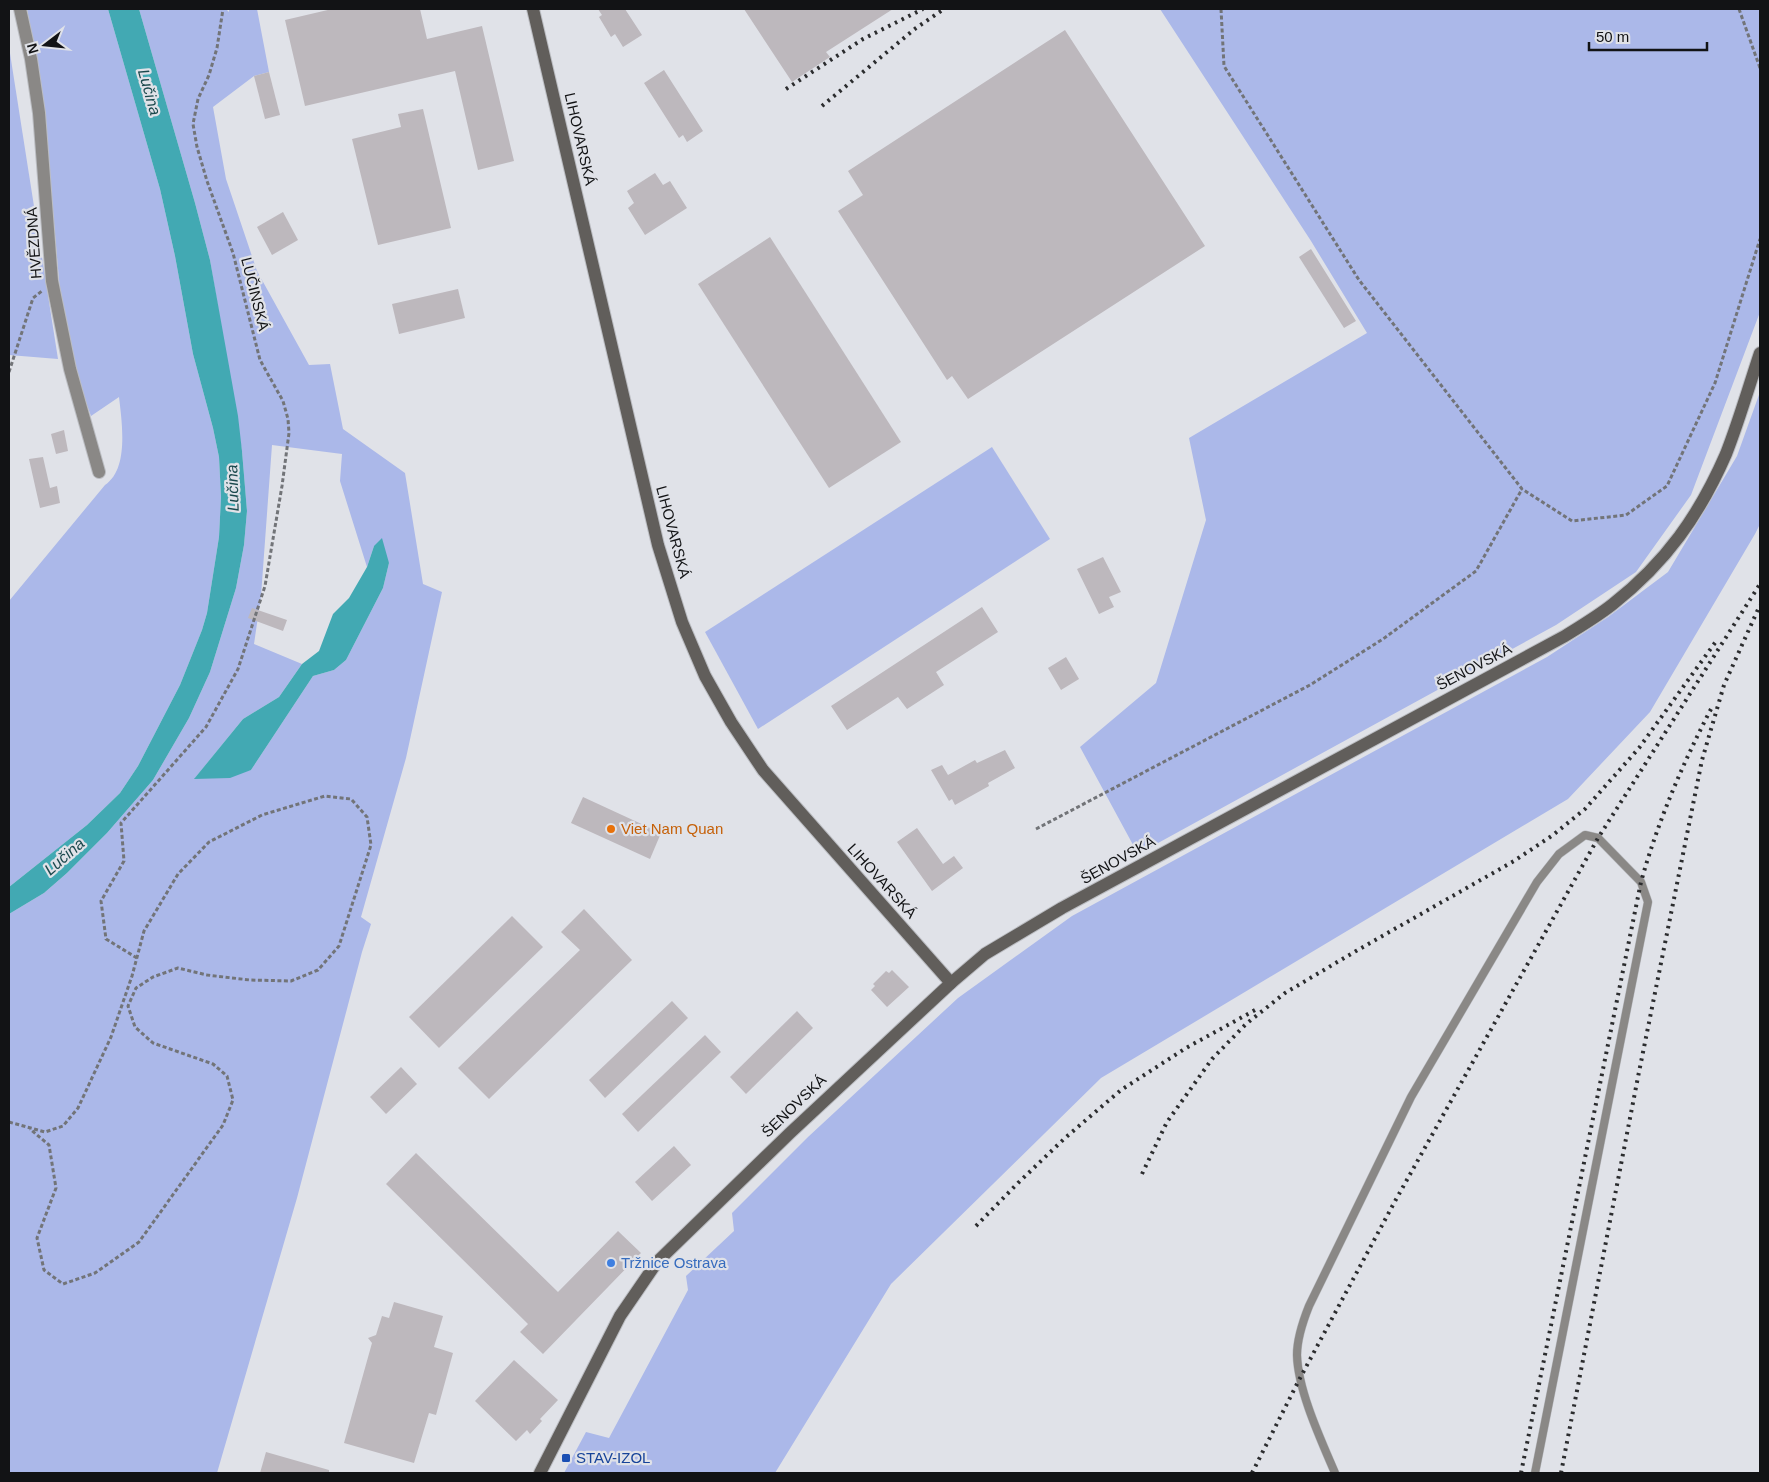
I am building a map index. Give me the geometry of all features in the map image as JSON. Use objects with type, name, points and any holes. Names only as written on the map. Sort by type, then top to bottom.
[{"type":"street","name":"HVĚZDNÁ","points":[[20,9],[31,59],[39,112],[52,281],[70,369],[99,472]]},
{"type":"street","name":"LIHOVARSKÁ","points":[[533,9],[658,544],[673,596],[705,676],[731,722],[763,770],[951,983]]},
{"type":"street","name":"ŠENOVSKÁ","points":[[540,1473],[620,1316],[657,1262],[790,1133],[951,983],[985,954],[1028,927],[1565,636],[1611,606],[1637,584],[1679,539],[1702,502],[1726,452],[1760,353]]},
{"type":"lane","points":[[1335,1473],[1299,1380],[1297,1353],[1300,1330],[1308,1306],[1411,1097],[1537,882],[1559,854],[1585,835],[1598,838],[1641,882],[1648,902],[1535,1473]]},
{"type":"path","name":"LUČINSKÁ","points":[[137,958],[106,940],[101,901],[124,861],[121,823],[206,727],[238,669],[265,586],[289,432],[288,419],[283,402],[260,360],[234,253],[207,181],[197,148],[193,124],[198,99],[209,75],[217,48],[223,9]]},
{"type":"path","points":[[1221,9],[1224,66],[1359,280],[1522,489],[1572,521],[1626,515],[1667,486],[1715,383],[1760,239]]},
{"type":"path","points":[[1739,9],[1760,68]]},
{"type":"path","points":[[9,372],[34,298],[52,281]]},
{"type":"path","points":[[1036,829],[1310,685],[1383,639],[1476,571],[1522,489]]},
{"type":"path","points":[[9,1122],[45,1132],[63,1126],[78,1108],[111,1037],[132,976],[144,931],[178,874],[209,842],[262,815],[324,796],[351,798],[367,817],[371,845],[339,946],[318,970],[291,981],[250,980],[207,975],[178,968],[153,976],[136,988],[128,1006],[135,1027],[152,1042],[213,1064],[228,1076],[233,1100],[223,1125],[139,1242],[96,1273],[64,1284],[44,1270],[37,1238],[56,1188],[49,1144],[30,1129]]},
{"type":"shaded area","points":[[27,9],[108,9],[160,189],[175,256],[193,354],[219,457],[221,497],[219,537],[207,613],[202,630],[180,685],[138,766],[120,793],[87,825],[9,887],[9,601],[105,485],[113,478],[121,457],[122,445],[119,397],[91,416],[81,389],[61,302],[49,167]]},
{"type":"shaded area","points":[[139,9],[226,9],[229,12],[229,9],[257,9],[269,72],[254,76],[213,107],[226,179],[257,271],[309,365],[330,364],[343,429],[405,473],[423,584],[442,592],[406,758],[361,917],[371,924],[297,1198],[217,1473],[9,1473],[9,914],[44,893],[67,873],[107,833],[153,780],[189,718],[210,672],[236,588],[244,545],[247,511],[242,451],[210,260]],"holes":[[[272,445],[342,454],[340,481],[367,567],[374,546],[389,563],[383,588],[346,660],[334,670],[313,676],[251,770],[195,778],[243,719],[279,697],[302,664],[254,644],[261,596]]]},
{"type":"shaded area","points":[[1160,9],[1760,9],[1760,312],[1691,495],[1636,572],[1556,625],[1138,854],[1080,747],[1156,683],[1206,520],[1189,438],[1367,333],[1311,241]]},
{"type":"shaded area","points":[[9,47],[58,359],[9,355]]},
{"type":"shaded area","points":[[1760,392],[1760,524],[1650,712],[1568,799],[1101,1078],[891,1284],[775,1473],[564,1473],[586,1432],[609,1438],[688,1290],[686,1276],[734,1231],[732,1213],[808,1137],[958,998],[1072,916],[1547,657],[1608,617],[1668,572],[1737,456]]},
{"type":"shaded area","points":[[992,447],[1050,539],[758,729],[705,632]]},
{"type":"water","name":"Lučina","points":[[108,9],[139,9],[210,260],[238,416],[247,511],[244,545],[236,588],[210,672],[189,718],[153,780],[107,833],[67,873],[44,893],[9,914],[9,887],[87,825],[120,793],[138,766],[180,685],[202,630],[207,613],[219,537],[221,497],[219,457],[213,428],[193,354],[175,256],[160,189]]},
{"type":"water","points":[[382,538],[389,563],[383,588],[346,660],[334,670],[313,676],[251,770],[230,778],[194,779],[243,719],[279,697],[302,664],[319,651],[333,614],[349,598],[367,567],[374,546]]},
{"type":"building","points":[[332,9],[420,9],[427,39],[482,26],[514,161],[478,170],[455,71],[305,106],[285,20]]},
{"type":"building","points":[[598,9],[625,9],[642,35],[623,47],[615,34],[611,37],[599,17],[602,15]]},
{"type":"building","points":[[744,9],[893,9],[826,52],[830,57],[792,82]]},
{"type":"building","points":[[1065,30],[1205,246],[968,399],[952,376],[947,380],[838,211],[863,195],[848,171]]},
{"type":"building","points":[[664,70],[703,131],[687,142],[683,135],[679,138],[644,83]]},
{"type":"building","points":[[269,72],[280,115],[265,119],[254,76]]},
{"type":"building","points":[[423,109],[451,228],[378,245],[352,139],[401,127],[398,114]]},
{"type":"building","points":[[655,173],[663,185],[670,181],[687,208],[645,235],[628,208],[634,203],[627,191]]},
{"type":"building","points":[[283,212],[298,240],[272,255],[257,227]]},
{"type":"building","points":[[770,237],[901,442],[829,488],[698,284]]},
{"type":"building","points":[[1311,249],[1356,321],[1344,328],[1299,257]]},
{"type":"building","points":[[458,289],[465,318],[399,334],[392,304]]},
{"type":"building","points":[[64,430],[68,451],[56,454],[51,434]]},
{"type":"building","points":[[43,457],[50,488],[57,486],[60,503],[40,508],[29,459]]},
{"type":"building","points":[[1103,557],[1121,592],[1109,597],[1114,607],[1099,614],[1077,569]]},
{"type":"building","points":[[982,607],[998,632],[936,672],[944,685],[907,709],[898,697],[847,730],[831,706]]},
{"type":"building","points":[[252,608],[287,620],[283,631],[248,618]]},
{"type":"building","points":[[1066,657],[1079,679],[1061,690],[1048,668]]},
{"type":"building","points":[[1005,750],[1015,768],[988,783],[989,786],[955,805],[952,799],[949,801],[931,770],[942,765],[948,775],[975,760],[977,763]]},
{"type":"building","points":[[583,797],[661,833],[650,859],[571,823]]},
{"type":"building","points":[[917,828],[943,864],[954,856],[963,868],[932,891],[897,842]]},
{"type":"building","points":[[584,909],[632,960],[489,1099],[458,1068],[580,950],[561,932]]},
{"type":"building","points":[[512,916],[543,947],[439,1048],[409,1017]]},
{"type":"building","points":[[892,970],[909,987],[887,1007],[871,990],[875,986],[873,984],[886,971],[889,973]]},
{"type":"building","points":[[672,1001],[688,1018],[605,1098],[589,1080]]},
{"type":"building","points":[[797,1011],[813,1028],[746,1094],[730,1077]]},
{"type":"building","points":[[705,1035],[721,1052],[638,1132],[622,1114]]},
{"type":"building","points":[[401,1067],[417,1084],[386,1114],[370,1097]]},
{"type":"building","points":[[674,1146],[691,1165],[652,1201],[635,1182]]},
{"type":"building","points":[[416,1153],[558,1292],[618,1231],[641,1253],[543,1354],[520,1332],[528,1324],[386,1184]]},
{"type":"building","points":[[394,1302],[443,1316],[434,1347],[453,1353],[436,1415],[429,1413],[414,1463],[344,1443],[372,1343],[368,1338],[376,1335],[382,1316],[389,1318]]},
{"type":"building","points":[[514,1360],[558,1400],[540,1419],[542,1421],[530,1434],[527,1430],[516,1441],[475,1401]]},
{"type":"building","points":[[266,1452],[329,1470],[329,1473],[260,1473]]},
{"type":"railway","points":[[786,89],[863,39],[923,9]]},
{"type":"railway","points":[[822,106],[916,28],[944,9]]},
{"type":"railway","points":[[1252,1473],[1299,1380],[1394,1203],[1598,838],[1760,584]]},
{"type":"railway","points":[[1561,1473],[1702,760],[1724,685],[1760,605]]},
{"type":"railway","points":[[1142,1174],[1167,1122],[1212,1059],[1246,1024],[1285,993],[1514,861],[1553,835],[1585,809],[1639,748],[1717,640]]},
{"type":"railway","points":[[1521,1473],[1641,882],[1671,794],[1711,709]]},
{"type":"railway","points":[[976,1226],[1065,1138],[1121,1090],[1186,1048],[1257,1009]]},
{"type":"place","name":"Viet Nam Quan","points":[[611,829]]},
{"type":"place","name":"Tržnice Ostrava","points":[[611,1263]]},
{"type":"place","name":"STAV-IZOL","points":[[566,1458]]}]
